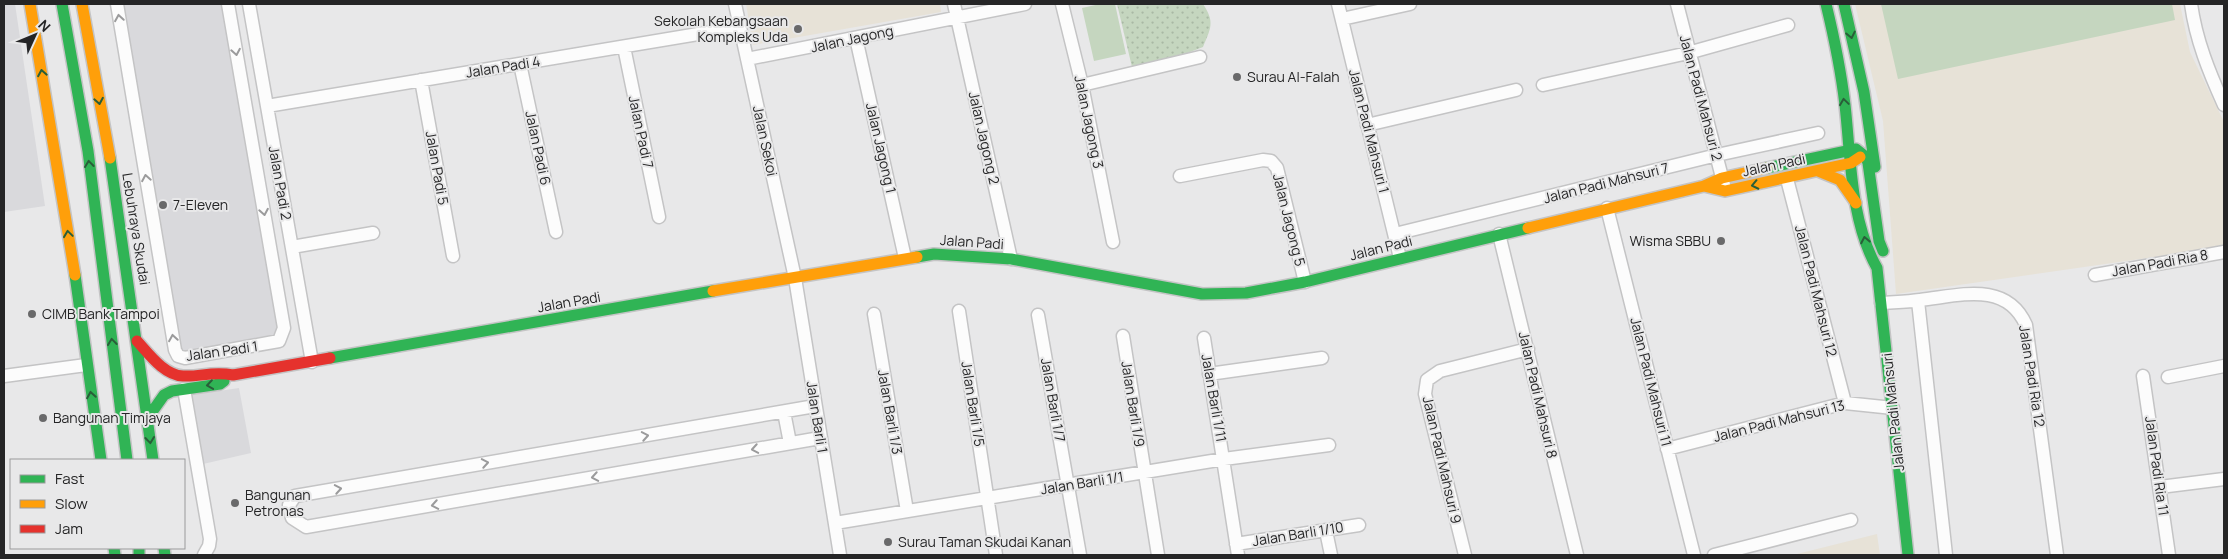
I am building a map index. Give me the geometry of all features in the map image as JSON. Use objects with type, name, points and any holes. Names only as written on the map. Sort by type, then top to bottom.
[{"type":"main road","points":[[30,4],[65,207],[101,459]]},
{"type":"main road","points":[[62,4],[88,151],[127,459]]},
{"type":"main road","name":"Lebuhraya Skudai","points":[[82,4],[113,176],[153,459]]},
{"type":"main road","name":"Jalan Padi Mahsuri","points":[[1826,4],[1845,103],[1850,150],[1868,254],[1878,268],[1908,555]]},
{"type":"main road","name":"Jalan Padi Mahsuri","points":[[1844,4],[1858,66],[1874,162],[1884,241],[1882,260],[1878,268]]},
{"type":"main road","points":[[1852,163],[1862,153],[1863,142],[1854,74],[1858,66]]},
{"type":"main road","points":[[1850,150],[1862,153],[1868,163],[1879,241],[1883,251]]},
{"type":"main road","name":"Jalan Padi","points":[[137,341],[161,366],[172,373],[182,376],[218,372],[233,375],[934,254],[1011,259],[1202,294],[1246,293],[1305,282],[1704,186],[1722,178],[1850,150]]},
{"type":"main road","name":"Jalan Padi","points":[[1704,186],[1726,191],[1787,179],[1852,163]]},
{"type":"main road","points":[[1818,171],[1840,180],[1860,209]]},
{"type":"main road","name":"Jalan Padi","points":[[147,419],[164,395],[172,391],[220,384],[233,375]]},
{"type":"street","name":"Jalan Padi 1","points":[[117,4],[175,350],[178,356],[185,358],[280,342],[284,328],[228,4]]},
{"type":"street","name":"Jalan Padi 2","points":[[248,4],[312,362]]},
{"type":"street","name":"Jalan Sekoi","points":[[735,4],[795,278]]},
{"type":"street","name":"Jalan Jagong 2","points":[[954,4],[1011,259]]},
{"type":"street","points":[[957,17],[1025,4]]},
{"type":"street","name":"Jalan Jagong 3","points":[[1062,4],[1082,85],[1113,242]]},
{"type":"street","name":"Jalan Padi Mahsuri 1","points":[[1338,4],[1400,258]]},
{"type":"street","points":[[1342,19],[1410,4]]},
{"type":"street","name":"Jalan Padi Mahsuri 2","points":[[1677,4],[1688,53],[1726,191]]},
{"type":"street","points":[[2191,4],[2202,53],[2224,105]]},
{"type":"street","name":"Jalan Jagong","points":[[747,59],[957,17]]},
{"type":"street","points":[[1543,85],[1688,53],[1788,25]]},
{"type":"street","name":"Jalan Padi 4","points":[[267,106],[740,27]]},
{"type":"street","name":"Jalan Jagong 1","points":[[856,38],[905,258]]},
{"type":"street","name":"Jalan Padi 7","points":[[624,47],[659,217]]},
{"type":"street","points":[[1082,85],[1200,57]]},
{"type":"street","name":"Jalan Padi 6","points":[[520,64],[556,232]]},
{"type":"street","name":"Jalan Padi 5","points":[[421,80],[453,256]]},
{"type":"street","points":[[1367,125],[1516,90]]},
{"type":"street","name":"Jalan Padi Mahsuri 7","points":[[1395,234],[1717,155],[1818,133]]},
{"type":"street","name":"Jalan Jagong 5","points":[[1180,176],[1262,160],[1271,161],[1276,168],[1305,282]]},
{"type":"street","name":"Jalan Padi Mahsuri 12","points":[[1787,179],[1845,403]]},
{"type":"street","name":"Jalan Padi Mahsuri 11","points":[[1607,208],[1694,555]]},
{"type":"street","points":[[292,247],[374,233]]},
{"type":"street","name":"Jalan Padi Mahsuri 8","points":[[1499,234],[1577,555]]},
{"type":"street","name":"Jalan Padi Ria 8","points":[[2095,275],[2224,252]]},
{"type":"street","name":"Jalan Barli 1","points":[[795,278],[840,555]]},
{"type":"street","name":"Jalan Padi Ria 12","points":[[1881,303],[1918,301],[1969,293],[1982,294],[2007,301],[2022,314],[2026,325],[2057,555]]},
{"type":"street","points":[[1918,301],[1946,555]]},
{"type":"street","name":"Jalan Barli 1/5","points":[[958,311],[996,555]]},
{"type":"street","name":"Jalan Barli 1/3","points":[[874,314],[907,511]]},
{"type":"street","name":"Jalan Barli 1/7","points":[[1038,315],[1080,555]]},
{"type":"street","name":"Jalan Barli 1/9","points":[[1122,336],[1158,555]]},
{"type":"street","name":"Jalan Barli 1/11","points":[[1204,338],[1237,549]]},
{"type":"street","name":"Jalan Padi Mahsuri 9","points":[[1465,555],[1425,394],[1427,380],[1440,371],[1528,349]]},
{"type":"street","points":[[1209,374],[1322,358]]},
{"type":"street","points":[[4,376],[86,365]]},
{"type":"street","points":[[2168,377],[2224,366]]},
{"type":"street","name":"Jalan Padi Ria 11","points":[[2143,376],[2170,555]]},
{"type":"street","points":[[184,389],[210,540],[204,555]]},
{"type":"street","name":"Jalan Padi Mahsuri 13","points":[[1667,449],[1845,403],[1893,408]]},
{"type":"street","points":[[815,406],[295,496],[289,505],[292,518],[306,527],[820,438]]},
{"type":"street","points":[[784,412],[790,443]]},
{"type":"street","name":"Jalan Barli 1/1","points":[[835,523],[1224,459],[1329,445]]},
{"type":"street","points":[[2160,487],[2224,479]]},
{"type":"street","points":[[1714,555],[1850,520]]},
{"type":"street","name":"Jalan Barli 1/10","points":[[1237,549],[1359,525]]},
{"type":"street","points":[[1326,531],[1331,555]]},
{"type":"shaded area","points":[[4,4],[15,4],[45,206],[4,212]]},
{"type":"shaded area","points":[[121,4],[224,4],[282,345],[181,363]]},
{"type":"shaded area","name":"Sekolah Kebangsaan Kompleks Uda","points":[[746,4],[940,4],[941,12],[753,45]]},
{"type":"shaded area","points":[[1855,4],[2180,4],[2190,52],[2224,122],[2224,247],[1896,294],[1883,121]]},
{"type":"shaded area","points":[[239,388],[251,453],[203,464],[192,395]]},
{"type":"shaded area","points":[[1877,534],[1880,555],[1793,555]]},
{"type":"green space","points":[[1100,4],[1115,4],[1126,54],[1094,61],[1082,8]]},
{"type":"green space","points":[[1117,4],[1203,4],[1209,16],[1210,30],[1203,47],[1185,54],[1132,67]]},
{"type":"green space","points":[[1881,4],[2172,4],[2175,20],[1898,79]]},
{"type":"traffic: fast","points":[[62,4],[88,151],[127,459]]},
{"type":"traffic: fast","points":[[1826,4],[1845,105],[1853,188],[1861,230],[1877,268],[1908,555]]},
{"type":"traffic: fast","points":[[1844,4],[1864,92],[1875,167]]},
{"type":"traffic: fast","points":[[1767,168],[1856,149],[1866,157],[1868,163],[1879,241],[1883,251]]},
{"type":"traffic: fast","points":[[110,158],[153,459]]},
{"type":"traffic: fast","points":[[917,257],[934,254],[1011,259],[1202,294],[1246,293],[1305,282],[1528,228]]},
{"type":"traffic: fast","points":[[75,275],[101,459]]},
{"type":"traffic: fast","points":[[330,358],[713,291]]},
{"type":"traffic: fast","points":[[147,419],[164,395],[172,391],[220,384],[224,381]]},
{"type":"traffic: fast","points":[[114,549],[115,555]]},
{"type":"traffic: fast","points":[[139,549],[139,555]]},
{"type":"traffic: fast","points":[[164,549],[165,555]]},
{"type":"traffic: slow","points":[[30,4],[75,275]]},
{"type":"traffic: slow","points":[[82,4],[110,158]]},
{"type":"traffic: slow","points":[[1704,186],[1725,191],[1851,163],[1860,157]]},
{"type":"traffic: slow","points":[[1528,228],[1704,186],[1722,178],[1767,168]]},
{"type":"traffic: slow","points":[[1818,171],[1840,180],[1856,203]]},
{"type":"traffic: slow","points":[[713,291],[917,257]]},
{"type":"traffic: jam","points":[[137,341],[163,368],[176,375],[183,376],[233,375],[330,358]]},
{"type":"place","name":"Sekolah Kebangsaan Kompleks Uda","points":[[798,29]]},
{"type":"place","name":"Surau Al-Falah","points":[[1237,77]]},
{"type":"place","name":"7-Eleven","points":[[163,205]]},
{"type":"place","name":"Wisma SBBU","points":[[1721,241]]},
{"type":"place","name":"CIMB Bank Tampoi","points":[[32,314]]},
{"type":"place","name":"Bangunan Timjaya","points":[[43,418]]},
{"type":"place","name":"Bangunan Petronas","points":[[235,503]]},
{"type":"place","name":"Surau Taman Skudai Kanan","points":[[888,542]]}]
